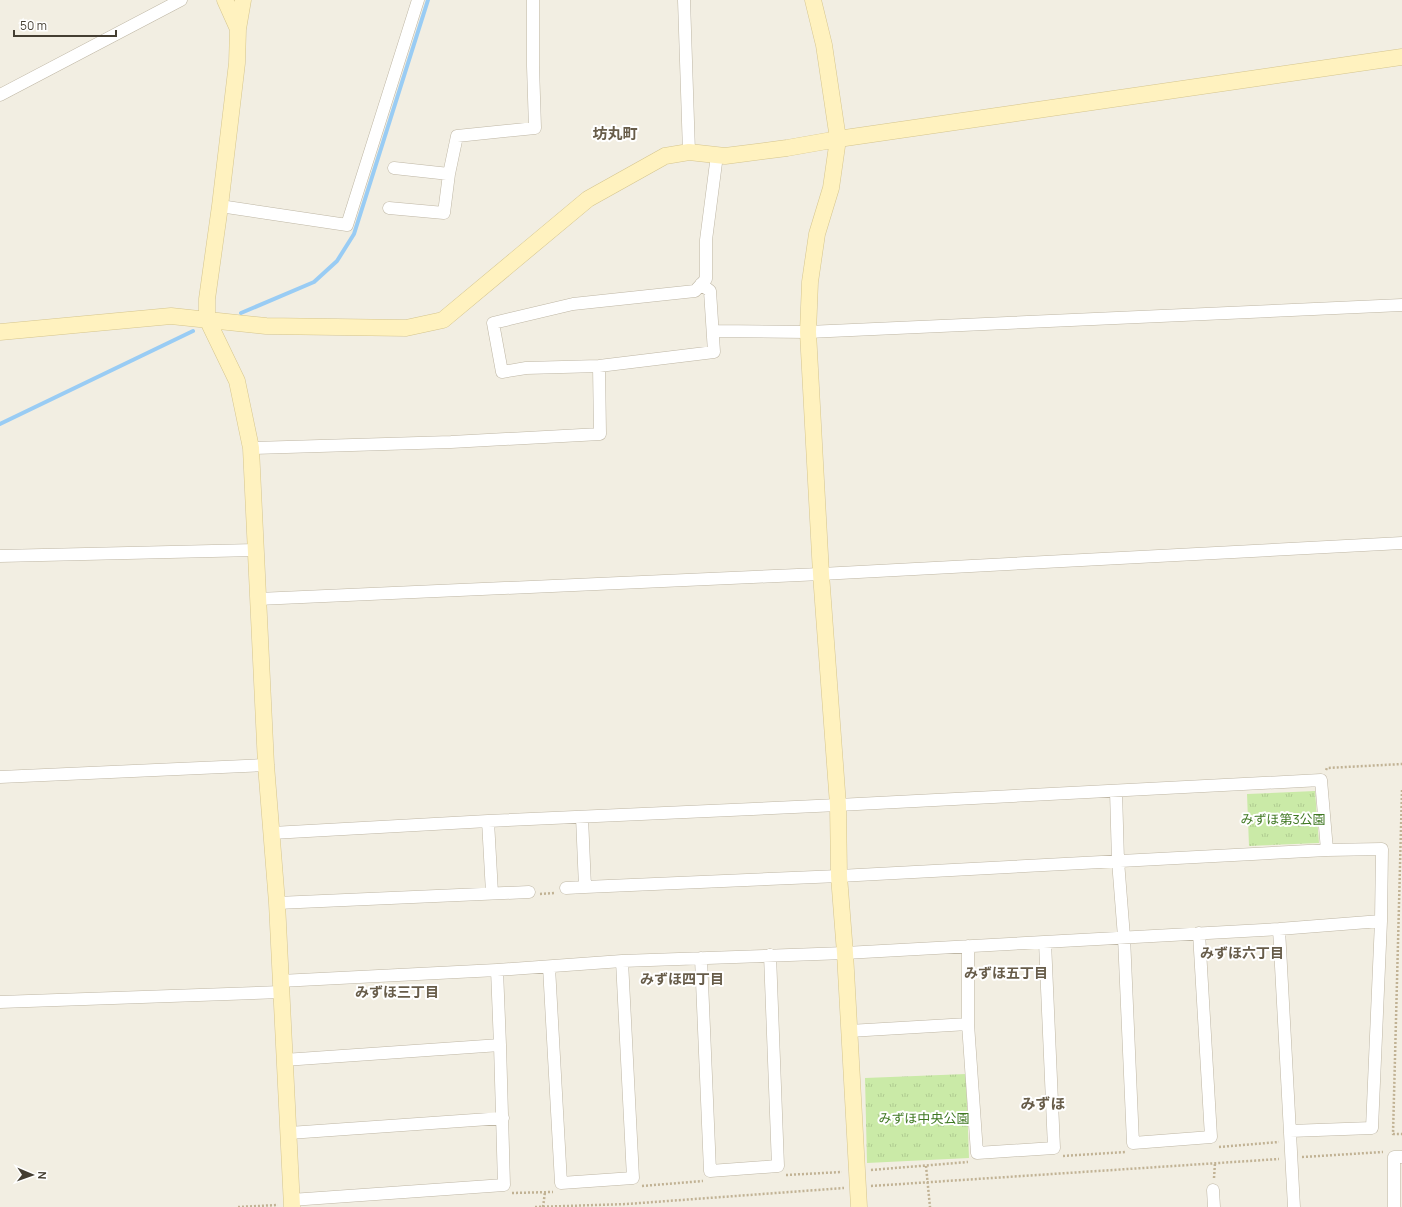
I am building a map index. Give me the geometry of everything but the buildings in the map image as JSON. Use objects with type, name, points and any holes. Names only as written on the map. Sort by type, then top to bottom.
[{"type":"street","points":[[0,95],[180,0]]},
{"type":"street","points":[[225,0],[238,29]]},
{"type":"street","points":[[243,0],[238,29],[237,63],[220,206],[207,299],[208,319],[237,381],[252,448],[255,550],[266,765],[277,903],[292,1204],[504,1185],[497,970]]},
{"type":"street","points":[[220,206],[347,225],[418,0]]},
{"type":"street","points":[[389,208],[444,213],[449,174],[457,136],[535,128],[533,0]]},
{"type":"street","points":[[684,0],[689,152]]},
{"type":"street","points":[[813,0],[824,44],[838,139],[831,188],[817,234],[810,282],[808,332],[821,574],[838,805],[839,876],[845,953],[858,1207]]},
{"type":"street","points":[[0,332],[171,316],[266,326],[406,328],[443,320],[588,199],[665,156],[689,152],[725,156],[787,148],[838,139],[1402,57]]},
{"type":"street","points":[[701,284],[710,291],[714,352],[599,366],[526,368],[502,372],[493,323],[573,304],[695,291],[701,284],[706,279],[706,240],[717,155]]},
{"type":"street","points":[[394,168],[449,174]]},
{"type":"street","points":[[713,331],[808,332],[1402,305]]},
{"type":"street","points":[[252,448],[459,441],[600,434],[599,366]]},
{"type":"street","points":[[258,599],[821,574],[1402,543]]},
{"type":"street","points":[[0,556],[255,550]]},
{"type":"street","points":[[0,777],[266,765]]},
{"type":"street","points":[[272,833],[1321,780],[1327,850]]},
{"type":"street","points":[[1116,791],[1118,860],[1124,937],[1133,1143],[1211,1137],[1199,933]]},
{"type":"street","points":[[582,817],[584,887]]},
{"type":"street","points":[[488,821],[492,893]]},
{"type":"street","points":[[566,888],[839,876],[1327,850],[1382,849],[1381,921],[1372,1128],[1290,1136]]},
{"type":"street","points":[[277,903],[529,892]]},
{"type":"street","points":[[0,1002],[280,986],[622,961],[845,953],[1279,929],[1381,921]]},
{"type":"street","points":[[1279,929],[1294,1207]]},
{"type":"street","points":[[968,946],[968,1024],[977,1152],[1054,1148],[1045,942]]},
{"type":"street","points":[[701,958],[710,1171],[778,1166],[770,955]]},
{"type":"street","points":[[549,967],[561,1183],[633,1178],[622,961]]},
{"type":"street","points":[[849,1031],[968,1024]]},
{"type":"street","points":[[284,1060],[500,1045]]},
{"type":"street","points":[[289,1133],[503,1118]]},
{"type":"street","points":[[1394,1207],[1398,1157]]},
{"type":"street","points":[[1213,1190],[1214,1207]]},
{"type":"path","points":[[1321,780],[1327,768],[1402,764]]},
{"type":"path","points":[[1402,790],[1393,1134],[1402,1134]]},
{"type":"path","points":[[529,892],[536,894],[558,893],[566,888]]},
{"type":"path","points":[[1397,964],[1402,964]]},
{"type":"path","points":[[1217,1147],[1290,1136]]},
{"type":"path","points":[[1056,1156],[1133,1151]]},
{"type":"path","points":[[535,1207],[627,1204],[1386,1152],[1398,1157]]},
{"type":"path","points":[[778,1176],[970,1162]]},
{"type":"path","points":[[926,1166],[930,1207]]},
{"type":"path","points":[[635,1186],[710,1181]]},
{"type":"path","points":[[509,1194],[560,1191]]},
{"type":"path","points":[[543,1207],[545,1192]]},
{"type":"path","points":[[238,1207],[292,1204]]},
{"type":"green space","name":"みずほ第3公園","points":[[1315,791],[1319,843],[1249,846],[1247,794]]},
{"type":"green space","name":"みずほ中央公園","points":[[966,1074],[969,1158],[867,1163],[865,1078]]},
{"type":"waterway","points":[[241,313],[314,282],[337,261],[354,234],[428,0]]},
{"type":"waterway","points":[[0,424],[193,331]]},
{"type":"district","name":"坊丸町","points":[[615,133]]},
{"type":"district","name":"みずほ六丁目","points":[[1242,952]]},
{"type":"district","name":"みずほ五丁目","points":[[1006,972]]},
{"type":"district","name":"みずほ四丁目","points":[[682,978]]},
{"type":"district","name":"みずほ三丁目","points":[[397,991]]},
{"type":"district","name":"みずほ","points":[[1043,1103]]}]
